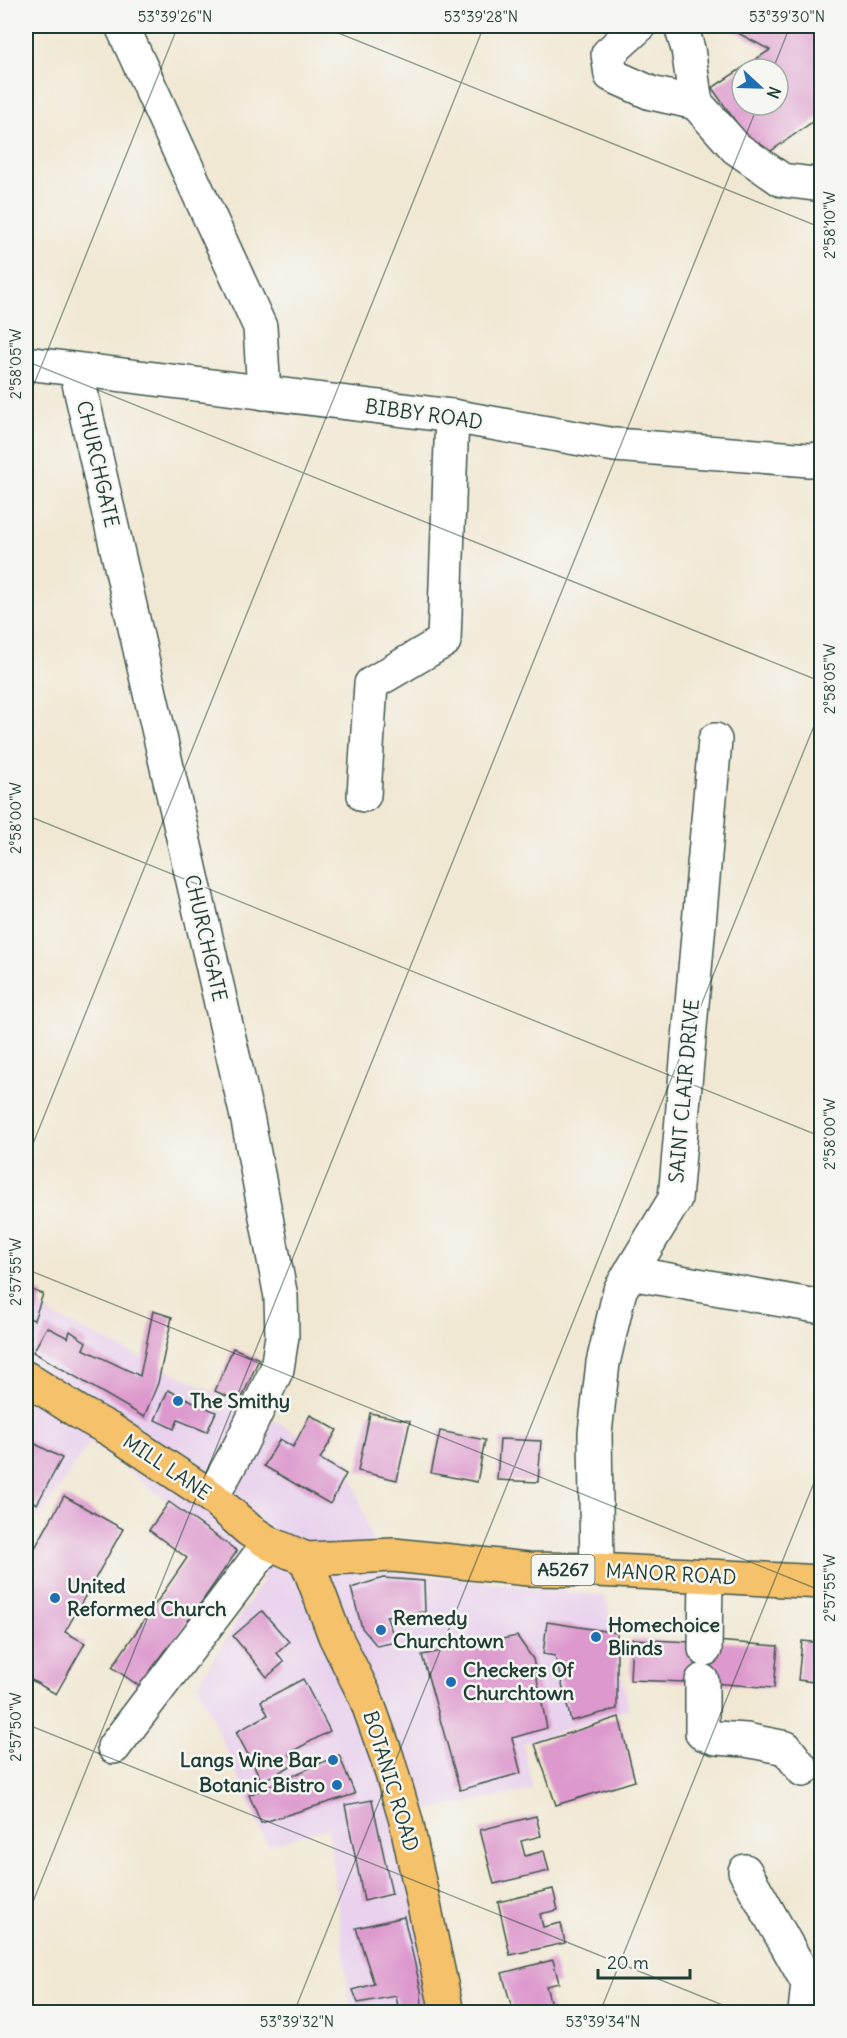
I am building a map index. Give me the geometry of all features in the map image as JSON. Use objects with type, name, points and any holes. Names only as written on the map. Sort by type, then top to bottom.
[{"type":"main road","name":"MILL LANE","points":[[26,1378],[111,1430],[212,1497],[249,1530],[269,1543],[306,1558]]},
{"type":"main road","name":"MANOR ROAD","points":[[306,1558],[394,1555],[528,1569],[597,1570],[822,1582]]},
{"type":"main road","name":"BOTANIC ROAD","points":[[306,1558],[335,1636],[365,1696],[387,1757],[406,1821],[447,2013]]},
{"type":"street","points":[[122,26],[260,327],[264,393]]},
{"type":"street","points":[[639,26],[608,54],[611,75],[651,93],[696,104],[736,148],[783,180],[822,185]]},
{"type":"street","points":[[681,26],[688,49],[696,104]]},
{"type":"street","name":"BIBBY ROAD","points":[[26,363],[452,416],[615,445],[809,460],[822,459]]},
{"type":"street","name":"CHURCHGATE","points":[[76,370],[248,1121],[281,1298],[282,1336],[277,1369],[240,1446],[212,1497]]},
{"type":"street","points":[[364,795],[371,684],[444,641],[452,416]]},
{"type":"street","name":"SAINT CLAIR DRIVE","points":[[597,1570],[595,1433],[603,1363],[620,1290],[675,1199],[715,740]]},
{"type":"street","points":[[630,1274],[822,1306]]},
{"type":"street","points":[[114,1747],[269,1543]]},
{"type":"street","points":[[705,1649],[706,1576]]},
{"type":"street","points":[[702,1681],[702,1733],[716,1738],[746,1740],[786,1748],[802,1770]]},
{"type":"street","points":[[745,1871],[808,1983],[805,2013]]},
{"type":"shaded area","points":[[26,1297],[58,1318],[271,1419],[347,1459],[381,1570],[605,1596],[629,1709],[523,1743],[533,1790],[424,1811],[460,2012],[351,2012],[328,1828],[267,1845],[198,1684],[265,1576],[90,1442],[39,1518],[26,1512]]},
{"type":"building","points":[[725,26],[822,26],[822,115],[761,158],[732,117],[790,117],[790,57],[759,57],[770,50]]},
{"type":"building","points":[[730,76],[730,114],[712,88]]},
{"type":"building","points":[[26,1288],[43,1294],[34,1320],[26,1317]]},
{"type":"building","points":[[153,1311],[172,1317],[158,1383],[144,1417],[33,1352],[47,1327],[68,1338],[70,1331],[86,1342],[83,1349],[140,1376]]},
{"type":"building","points":[[233,1348],[259,1359],[240,1402],[215,1391]]},
{"type":"building","name":"The Smithy","points":[[168,1390],[216,1412],[207,1432],[178,1420],[174,1429],[155,1420]]},
{"type":"building","points":[[370,1413],[410,1421],[397,1480],[358,1471]]},
{"type":"building","points":[[310,1415],[337,1430],[320,1459],[346,1474],[330,1504],[264,1466],[280,1439],[293,1447]]},
{"type":"building","points":[[440,1431],[485,1440],[477,1482],[431,1473]]},
{"type":"building","points":[[26,1439],[62,1458],[37,1504],[26,1497]]},
{"type":"building","points":[[500,1439],[541,1441],[538,1482],[497,1480]]},
{"type":"building","name":"United Reformed Church","points":[[64,1496],[123,1529],[65,1632],[85,1643],[56,1694],[26,1677],[26,1564]]},
{"type":"building","points":[[169,1502],[237,1551],[142,1688],[112,1667],[187,1558],[149,1530]]},
{"type":"building","points":[[383,1578],[424,1581],[425,1612],[386,1616],[396,1642],[377,1646],[362,1628],[351,1588]]},
{"type":"building","points":[[262,1611],[289,1642],[277,1653],[284,1662],[267,1677],[233,1636]]},
{"type":"building","points":[[547,1622],[617,1633],[617,1709],[571,1721],[555,1656],[543,1654]]},
{"type":"building","points":[[517,1636],[533,1659],[547,1728],[512,1738],[521,1773],[460,1790],[422,1655]]},
{"type":"building","points":[[632,1639],[716,1641],[778,1646],[774,1688],[630,1680]]},
{"type":"building","points":[[802,1641],[822,1643],[822,1683],[798,1680]]},
{"type":"building","points":[[303,1679],[330,1731],[289,1753],[295,1764],[262,1781],[236,1732],[268,1715],[261,1701]]},
{"type":"building","points":[[619,1717],[635,1781],[556,1805],[535,1744]]},
{"type":"building","points":[[339,1755],[355,1794],[261,1823],[249,1795]]},
{"type":"building","points":[[372,1800],[392,1894],[364,1901],[345,1805]]},
{"type":"building","points":[[536,1816],[541,1836],[521,1841],[525,1856],[544,1851],[549,1871],[494,1884],[480,1830]]},
{"type":"building","points":[[553,1889],[558,1910],[540,1914],[543,1927],[561,1923],[565,1943],[510,1955],[498,1902]]},
{"type":"building","points":[[404,1917],[421,1990],[422,2012],[399,2012],[396,1996],[358,2003],[353,1990],[374,1984],[356,1928]]},
{"type":"building","points":[[553,1960],[559,1983],[546,1986],[553,2012],[513,2012],[502,1973]]},
{"type":"place","name":"The Smithy","points":[[178,1401]]},
{"type":"place","name":"United Reformed Church","points":[[55,1598]]},
{"type":"place","name":"Remedy Churchtown","points":[[381,1630]]},
{"type":"place","name":"Homechoice Blinds","points":[[596,1637]]},
{"type":"place","name":"Checkers Of Churchtown","points":[[451,1682]]},
{"type":"place","name":"Langs Wine Bar","points":[[333,1760]]},
{"type":"place","name":"Botanic Bistro","points":[[337,1785]]}]
